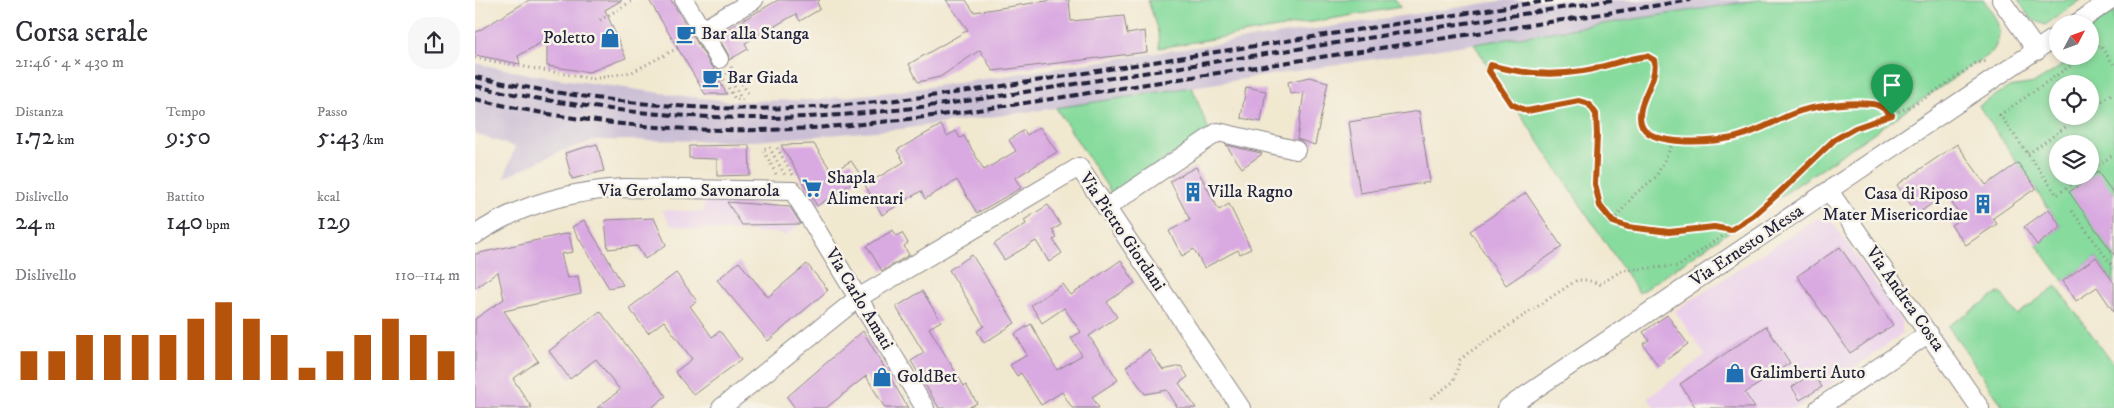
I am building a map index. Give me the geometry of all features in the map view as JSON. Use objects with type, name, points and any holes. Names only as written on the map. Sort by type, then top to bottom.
[{"type":"street","points":[[684,0],[719,59]]},
{"type":"street","points":[[702,30],[754,0]]},
{"type":"street","points":[[2001,0],[2037,51]]},
{"type":"street","points":[[2089,15],[2110,0]]},
{"type":"street","name":"Via Ernesto Messa","points":[[1507,408],[2049,42]]},
{"type":"street","points":[[1106,208],[1218,132],[1296,150]]},
{"type":"street","name":"Via Pietro Giordani","points":[[858,298],[1079,167],[1241,408]]},
{"type":"street","name":"Via Gerolamo Savonarola","points":[[475,235],[530,206],[555,198],[602,189],[786,186]]},
{"type":"street","name":"Via Carlo Amati","points":[[786,186],[858,298],[925,408]]},
{"type":"street","name":"Via Andrea Costa","points":[[1829,191],[1980,408]]},
{"type":"street","points":[[721,408],[858,298]]},
{"type":"street","points":[[1819,408],[1929,333]]},
{"type":"path","points":[[600,20],[634,0]]},
{"type":"path","points":[[2099,46],[2114,65]]},
{"type":"path","points":[[475,58],[593,79],[632,72],[678,48]]},
{"type":"path","points":[[1731,230],[1714,227],[1669,232],[1628,227],[1613,222],[1600,206],[1595,184],[1596,114],[1589,104],[1579,101],[1527,111],[1511,104],[1489,71],[1491,65],[1516,73],[1546,74],[1583,71],[1626,58],[1647,56],[1654,60],[1656,68],[1641,109],[1640,122],[1646,132],[1661,139],[1674,141],[1708,142],[1739,137],[1801,111],[1828,106],[1874,104],[1884,108],[1892,115]]},
{"type":"path","points":[[719,59],[737,92],[742,100],[735,99],[716,66],[719,59]]},
{"type":"path","points":[[719,59],[728,62],[750,96]]},
{"type":"path","points":[[1431,398],[1453,382],[1460,360],[1468,353],[1577,280],[1587,280],[1600,284],[1623,270],[1679,266],[1753,216],[1834,140],[1855,128],[1892,115],[1921,101],[1977,63],[1990,61],[2001,75]]},
{"type":"path","points":[[2049,184],[2000,115],[2071,65]]},
{"type":"path","points":[[2099,103],[2114,92]]},
{"type":"path","points":[[2028,154],[2068,125]]},
{"type":"path","points":[[1613,222],[1635,194],[1656,176],[1674,141]]},
{"type":"path","points":[[769,147],[786,186],[776,174],[763,149],[769,147]]},
{"type":"path","points":[[777,148],[800,186],[786,186]]},
{"type":"path","points":[[2099,165],[2114,154]]},
{"type":"path","points":[[2050,185],[2057,195],[2071,185]]},
{"type":"path","points":[[2072,211],[2112,264],[2114,261]]},
{"type":"shaded area","points":[[1507,0],[1758,0],[1056,108],[901,129],[755,141],[597,140],[559,152],[504,178],[515,147],[475,134],[475,63],[533,75],[682,96],[730,101],[814,100],[964,82]]},
{"type":"shaded area","points":[[705,197],[727,202],[793,207],[801,224],[785,236],[779,233],[697,229],[671,225],[662,210],[704,212]]},
{"type":"shaded area","points":[[1817,218],[1832,222],[1902,322],[1902,334],[1797,408],[1655,408],[1648,398],[1705,355],[1675,311]]},
{"type":"green space","points":[[1148,0],[1396,0],[1401,7],[1159,48],[1158,32]]},
{"type":"green space","points":[[1758,0],[1984,0],[1996,20],[1999,32],[1992,52],[1639,293],[1474,44]]},
{"type":"green space","points":[[2018,0],[2081,0],[2059,15],[2049,15],[2049,22],[2045,25],[2031,19]]},
{"type":"green space","points":[[2114,12],[2114,194],[2070,192],[2114,255],[2114,283],[2096,257],[2063,281],[2037,245],[2061,227],[1979,106],[2009,87],[2035,83],[2063,65],[2099,65],[2099,21]]},
{"type":"green space","points":[[1192,87],[1209,131],[1112,194],[1056,108]]},
{"type":"green space","points":[[2056,286],[2114,365],[2114,408],[2004,408],[1948,326],[2000,292],[2017,315]]},
{"type":"building","points":[[529,0],[622,0],[605,10],[626,58],[589,72],[547,66],[547,39],[518,56],[520,64],[475,55],[475,33]]},
{"type":"building","points":[[649,0],[671,0],[714,68],[713,70],[727,94],[705,94]]},
{"type":"building","points":[[778,0],[820,0],[817,2],[820,9],[800,21],[796,14],[745,43],[748,49],[729,60],[728,54],[717,35]]},
{"type":"building","points":[[946,0],[966,0],[974,12],[1053,0],[1069,0],[1071,21],[1124,16],[1127,34],[1145,31],[1147,52],[993,71],[980,50],[940,77],[918,82],[909,64],[968,30]]},
{"type":"building","points":[[1309,77],[1328,82],[1315,145],[1297,139],[1304,92],[1290,94],[1288,82]]},
{"type":"building","points":[[1246,87],[1266,91],[1261,122],[1241,118]]},
{"type":"building","points":[[1419,111],[1430,182],[1360,193],[1349,122]]},
{"type":"building","points":[[941,125],[947,136],[956,131],[960,138],[964,136],[984,170],[1016,151],[1009,140],[1024,130],[1027,135],[1040,127],[1057,152],[1015,178],[1021,188],[977,213],[957,180],[925,199],[921,191],[882,215],[865,185],[904,162],[897,150]]},
{"type":"building","points":[[597,144],[604,171],[572,179],[565,153]]},
{"type":"building","points":[[814,144],[832,172],[851,161],[862,177],[817,206],[781,145]]},
{"type":"building","name":"Casa di Riposo Mater Misericordiae","points":[[1957,144],[1986,185],[2018,163],[2036,188],[1993,218],[1997,224],[1966,245],[1951,225],[1962,218],[1946,194],[1917,214],[1897,185]]},
{"type":"building","points":[[749,145],[750,175],[717,176],[717,159],[689,158],[689,146]]},
{"type":"building","points":[[1226,145],[1261,153],[1262,154],[1242,168]]},
{"type":"building","points":[[1196,167],[1219,210],[1229,204],[1251,249],[1240,254],[1238,250],[1204,268],[1194,249],[1182,256],[1169,231],[1190,220],[1170,181]]},
{"type":"building","points":[[2099,173],[2114,194],[2114,255],[2069,192],[2079,185],[2099,185]]},
{"type":"building","points":[[1526,193],[1562,247],[1506,285],[1470,231]]},
{"type":"building","points":[[727,202],[790,207],[801,224],[742,225]]},
{"type":"building","points":[[1048,205],[1061,225],[1052,230],[1057,238],[1053,240],[1062,253],[1049,262],[1036,241],[1004,260],[994,244],[1026,224],[1024,220]]},
{"type":"building","points":[[2049,209],[2061,227],[2037,245],[2024,227]]},
{"type":"building","points":[[654,218],[666,245],[645,259],[637,246],[608,249],[605,220]]},
{"type":"building","points":[[584,220],[623,285],[609,288],[572,227]]},
{"type":"building","points":[[893,230],[896,236],[902,233],[908,243],[904,246],[909,255],[882,271],[867,246]]},
{"type":"building","points":[[569,233],[573,252],[561,254],[567,278],[578,276],[581,294],[504,311],[538,361],[513,379],[532,408],[475,408],[475,319],[504,299],[498,272],[475,288],[475,254]]},
{"type":"building","points":[[1840,247],[1893,325],[1850,353],[1797,276]]},
{"type":"building","points":[[972,255],[1015,323],[984,343],[977,331],[984,326],[949,270]]},
{"type":"building","points":[[2096,257],[2114,283],[2114,312],[2097,287],[2076,301],[2063,281]]},
{"type":"building","points":[[1121,260],[1135,283],[1107,302],[1117,317],[1089,336],[1118,380],[1092,397],[1099,408],[1072,408],[1062,392],[1041,405],[1021,373],[1017,376],[1010,365],[1027,355],[1015,334],[1031,324],[1057,370],[1082,355],[1071,338],[1081,332],[1064,308],[1042,323],[1031,305],[1063,284],[1071,295]]},
{"type":"building","points":[[739,262],[768,297],[807,264],[828,290],[768,341],[717,280]]},
{"type":"building","points":[[676,273],[697,301],[690,306],[712,337],[720,331],[741,360],[694,395],[675,372],[692,359],[664,321],[648,333],[629,308]]},
{"type":"building","points":[[922,291],[941,321],[929,328],[964,386],[966,385],[977,403],[968,408],[939,408],[911,361],[924,353],[896,307]]},
{"type":"building","points":[[600,311],[666,396],[651,408],[597,408],[620,390],[596,359],[570,379],[549,351]]},
{"type":"building","points":[[1667,315],[1688,344],[1658,366],[1643,344],[1649,340],[1643,332]]},
{"type":"building","name":"Galimberti Auto","points":[[1766,326],[1790,363],[1745,393],[1755,408],[1696,408],[1680,384]]},
{"type":"building","points":[[863,331],[908,408],[885,408],[866,376],[826,408],[795,408],[787,397]]},
{"type":"building","points":[[1149,350],[1163,370],[1181,366],[1188,377],[1179,383],[1196,408],[1178,408],[1167,390],[1145,394],[1126,367]]},
{"type":"building","points":[[1813,373],[1822,387],[1800,400],[1792,387]]},
{"type":"railway","points":[[475,77],[616,101],[664,105],[759,109],[855,104],[998,87],[1552,0]]},
{"type":"railway","points":[[475,86],[546,100],[617,110],[689,116],[810,117],[909,108],[1008,95],[1612,0]]},
{"type":"railway","points":[[475,99],[558,115],[642,126],[727,130],[812,128],[903,120],[993,108],[1691,0]]},
{"type":"place","name":"Bar alla Stanga","points":[[686,34]]},
{"type":"place","name":"Poletto","points":[[610,38]]},
{"type":"place","name":"Bar Giada","points":[[712,78]]},
{"type":"place","name":"Shapla Alimentari","points":[[812,188]]},
{"type":"place","name":"Villa Ragno","points":[[1193,192]]},
{"type":"place","name":"Casa di Riposo Mater Misericordiae","points":[[1983,204]]},
{"type":"place","name":"Galimberti Auto","points":[[1735,373]]},
{"type":"place","name":"GoldBet","points":[[882,377]]},
{"type":"route","points":[[1647,56],[1654,60],[1656,68],[1641,109],[1640,122],[1646,132],[1661,139],[1674,141],[1708,142],[1739,137],[1801,111],[1828,106],[1874,104],[1884,108],[1892,115],[1855,128],[1834,140],[1753,216],[1731,230],[1714,227],[1669,232],[1628,227],[1613,222],[1600,206],[1595,184],[1596,114],[1589,104],[1579,101],[1527,111],[1511,104],[1489,71],[1491,65],[1516,73],[1546,74],[1583,71],[1626,58],[1647,56]]}]
